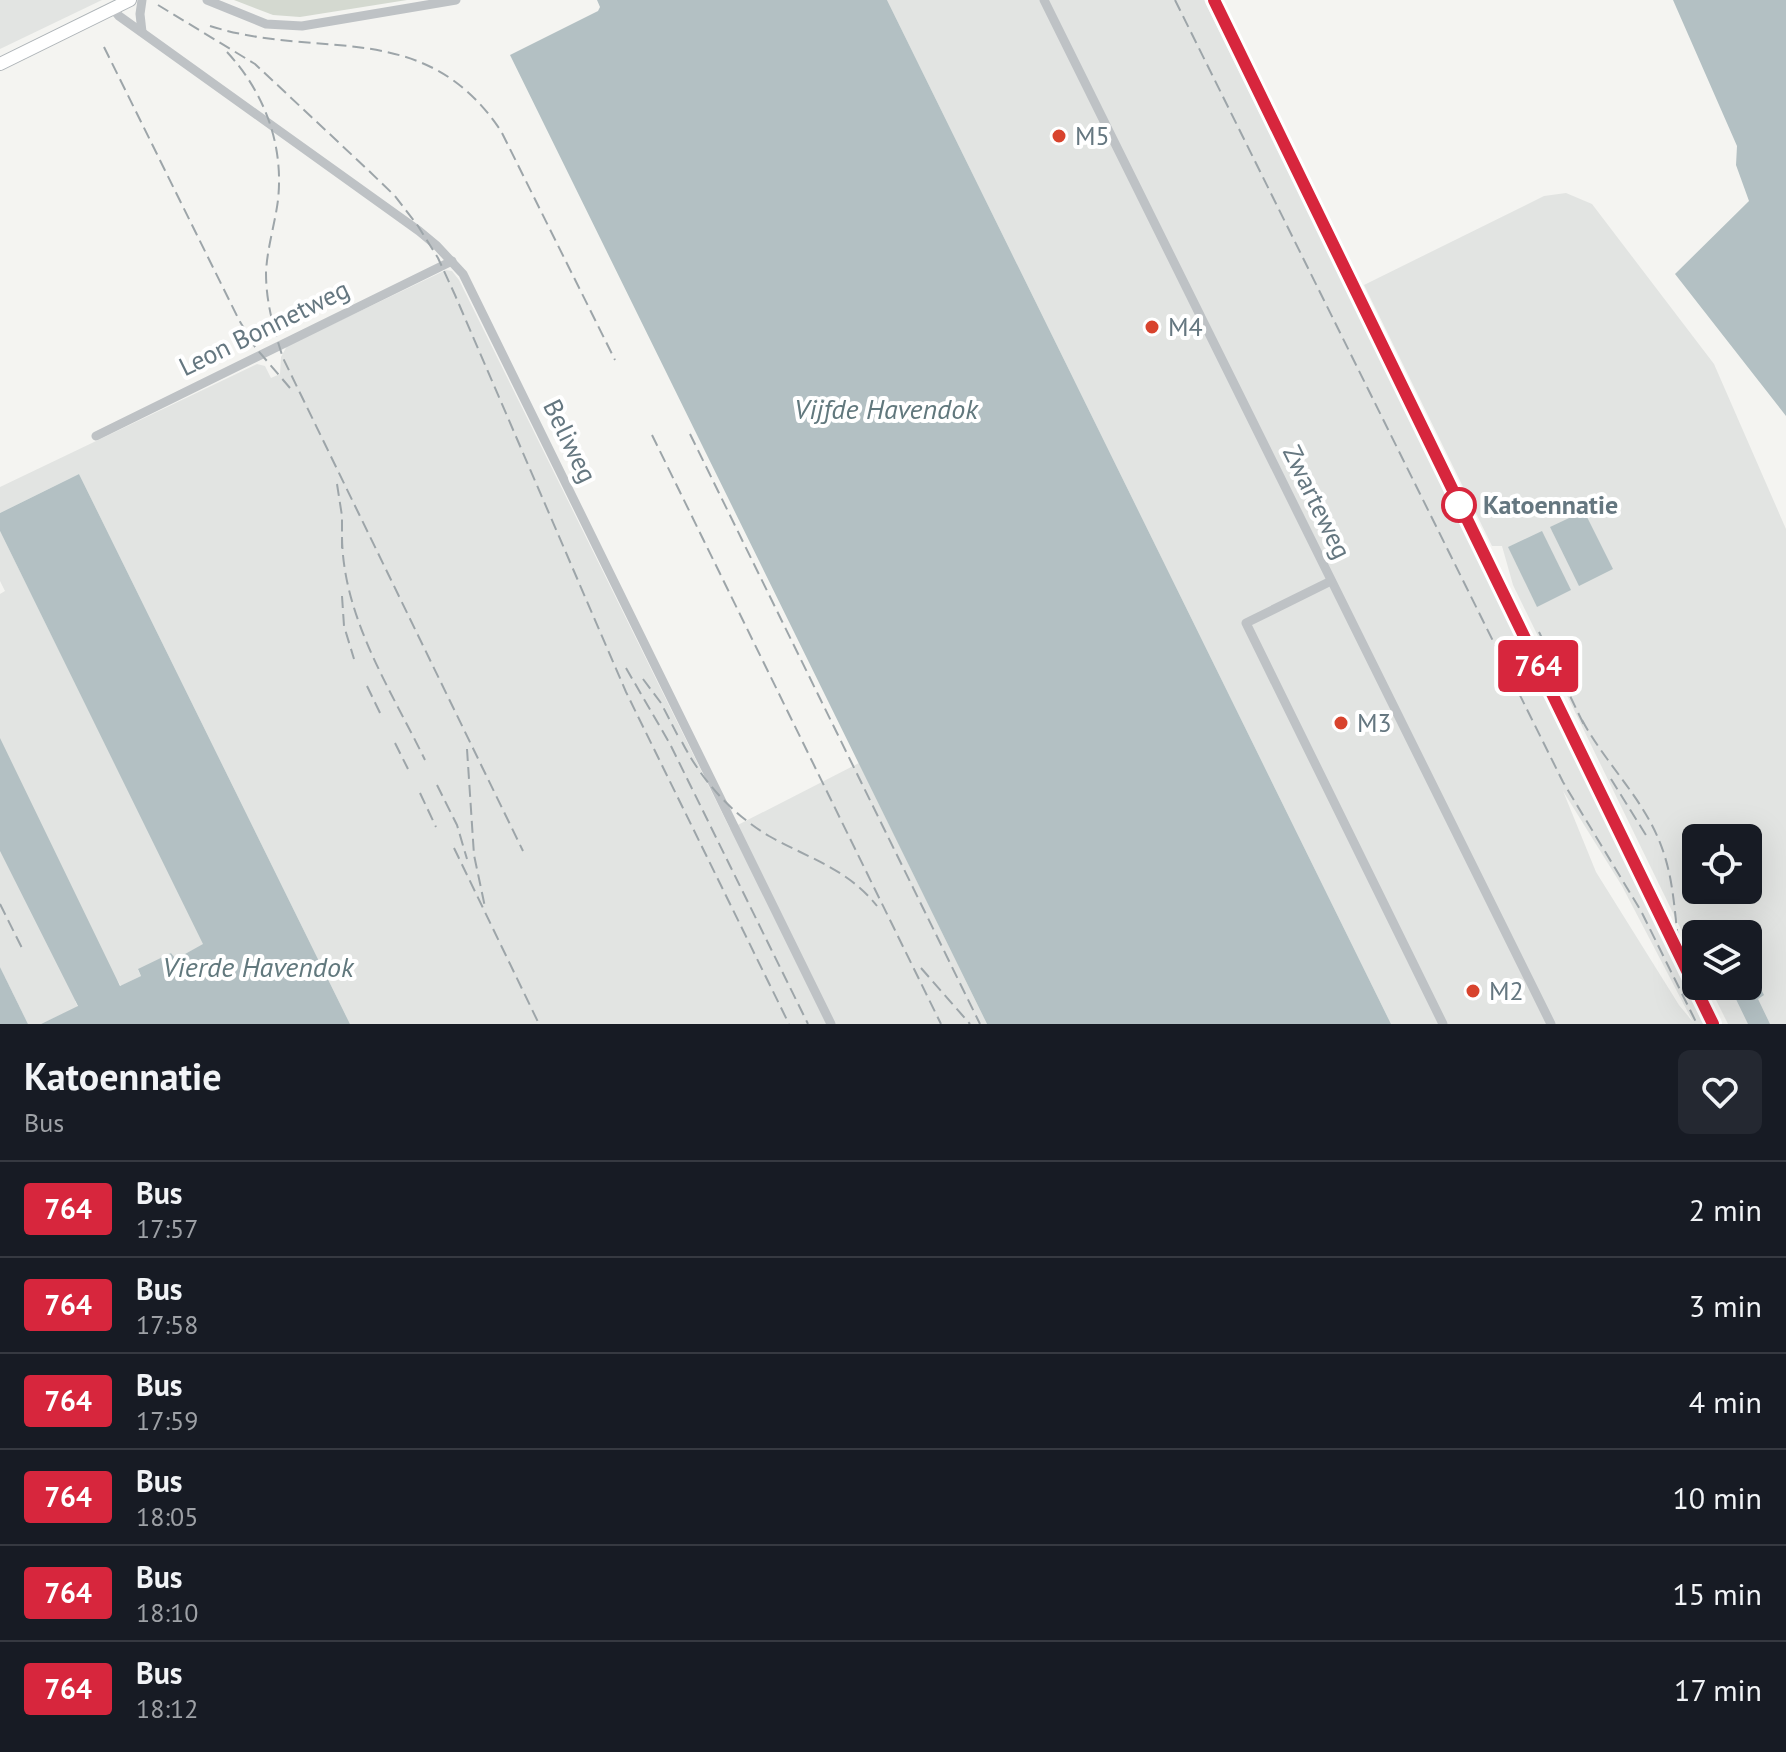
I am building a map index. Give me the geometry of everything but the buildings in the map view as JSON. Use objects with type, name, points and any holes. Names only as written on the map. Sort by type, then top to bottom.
[{"type":"main road","points":[[0,64],[130,0]]},
{"type":"main road","points":[[1214,0],[1713,1024]]},
{"type":"street","points":[[142,0],[142,32]]},
{"type":"street","points":[[207,0],[266,24],[302,26],[456,0]]},
{"type":"street","name":"Zwarteweg","points":[[1044,0],[1551,1024]]},
{"type":"street","name":"Beliweg","points":[[113,9],[419,231],[452,261],[470,288],[831,1024]]},
{"type":"street","name":"Leon Bonnetweg","points":[[96,436],[452,261]]},
{"type":"street","points":[[1331,581],[1246,623],[1443,1024]]},
{"type":"shaded area","points":[[0,0],[102,0],[0,49]]},
{"type":"shaded area","points":[[234,0],[407,0],[300,17],[273,15]]},
{"type":"shaded area","points":[[887,0],[1204,0],[1682,975],[1682,1000],[1694,1000],[1706,1024],[1391,1024]],"holes":[[[1563,791],[1622,886],[1693,1022],[1679,1005],[1596,872]]]},
{"type":"shaded area","points":[[1566,193],[1592,204],[1714,364],[1786,529],[1786,1024],[1728,1024],[1716,1000],[1762,1000],[1762,920],[1682,920],[1682,931],[1513,585],[1502,546],[1492,546],[1364,285],[1544,196]]},
{"type":"shaded area","points":[[446,270],[452,271],[459,280],[730,829],[859,763],[987,1024],[350,1024],[79,474],[0,513],[0,487],[257,364],[265,366],[271,378],[280,374],[281,357],[287,346]]},
{"type":"shaded area","points":[[0,531],[204,944],[176,959],[171,953],[138,970],[141,976],[121,986],[117,980],[75,1001],[78,1007],[41,1024],[28,1024],[0,967],[0,594],[5,591],[0,581]]},
{"type":"water","name":"Vijfde Havendok","points":[[597,0],[887,0],[1391,1024],[987,1024],[510,55],[598,11]]},
{"type":"water","points":[[1673,0],[1786,0],[1786,416],[1675,274],[1749,201],[1736,165],[1737,146]]},
{"type":"water","name":"Vierde Havendok","points":[[79,474],[350,1024],[41,1024],[78,1006],[0,851],[0,738],[120,986],[141,976],[138,969],[171,953],[176,959],[203,944],[0,531],[0,513]]},
{"type":"water","points":[[1584,511],[1613,569],[1579,586],[1550,527]]},
{"type":"water","points":[[1542,531],[1571,590],[1537,607],[1508,547]]},
{"type":"water","points":[[0,967],[28,1024],[0,1024]]},
{"type":"water","points":[[1736,1000],[1758,1000],[1770,1024],[1748,1024]]},
{"type":"railway","points":[[1175,0],[1563,782],[1641,911],[1697,1024]]},
{"type":"railway","points":[[158,5],[255,64],[395,196],[438,258],[626,692],[789,1024]]},
{"type":"railway","points":[[210,26],[251,36],[368,48],[404,56],[439,71],[471,95],[501,131],[615,360]]},
{"type":"railway","points":[[104,47],[239,320],[255,347],[290,388]]},
{"type":"railway","points":[[227,52],[261,102],[269,120],[278,159],[278,200],[266,284],[283,358],[523,851]]},
{"type":"railway","points":[[690,434],[980,1024]]},
{"type":"railway","points":[[652,435],[941,1024]]},
{"type":"railway","points":[[337,484],[342,516],[342,548]]},
{"type":"railway","points":[[342,537],[344,567],[360,625],[425,760]]},
{"type":"railway","points":[[342,596],[344,626],[354,659]]},
{"type":"railway","points":[[1539,632],[1586,729]]},
{"type":"railway","points":[[626,668],[670,744],[808,1024]]},
{"type":"railway","points":[[643,679],[661,703],[680,740]]},
{"type":"railway","points":[[367,686],[381,715]]},
{"type":"railway","points":[[1582,720],[1639,803],[1658,838],[1669,873],[1682,962]]},
{"type":"railway","points":[[682,742],[709,783],[743,818],[769,836],[840,873],[877,906]]},
{"type":"railway","points":[[395,743],[408,769]]},
{"type":"railway","points":[[467,749],[474,855],[485,907]]},
{"type":"railway","points":[[1611,779],[1649,840]]},
{"type":"railway","points":[[437,785],[457,825],[467,859]]},
{"type":"railway","points":[[420,793],[436,827]]},
{"type":"railway","points":[[454,848],[539,1024]]},
{"type":"railway","points":[[0,904],[24,952]]},
{"type":"railway","points":[[921,968],[970,1024]]},
{"type":"bus line","name":"764","points":[[1214,0],[1713,1024]]},
{"type":"place","name":"M5","points":[[1059,136]]},
{"type":"place","name":"M4","points":[[1152,327]]},
{"type":"place","name":"Katoennatie","points":[[1459,505]]},
{"type":"place","name":"M3","points":[[1341,723]]},
{"type":"place","name":"M2","points":[[1473,991]]}]
